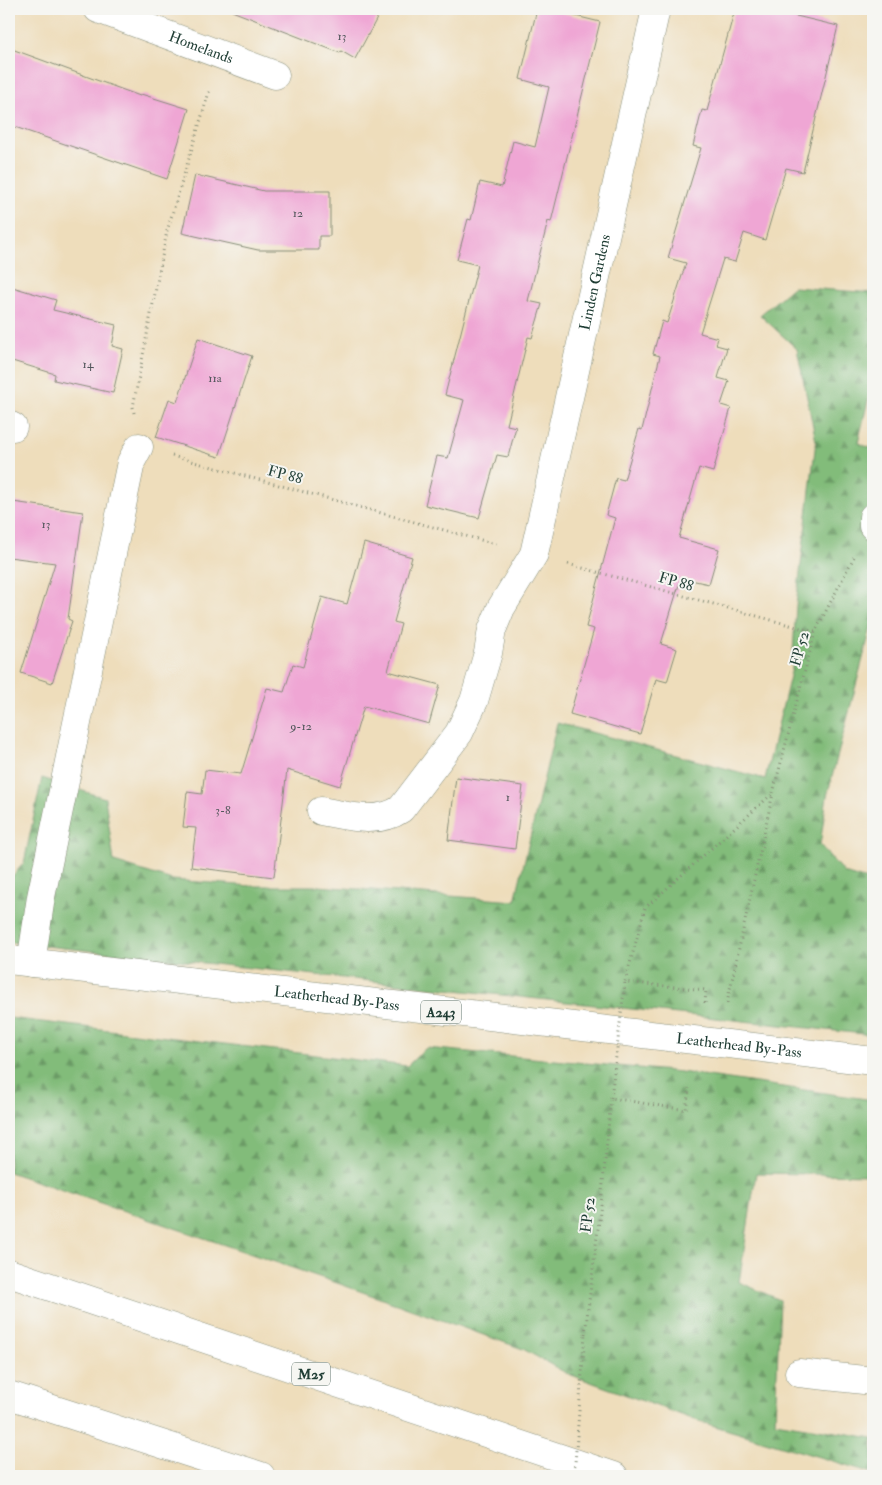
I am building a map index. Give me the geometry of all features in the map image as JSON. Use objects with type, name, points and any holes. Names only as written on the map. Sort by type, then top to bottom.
[{"type":"main road","name":"Homelands","points":[[98,9],[275,75]]},
{"type":"main road","name":"Linden Gardens","points":[[321,811],[374,818],[390,817],[402,809],[459,733],[474,701],[488,653],[492,630],[501,608],[534,554],[656,9]]},
{"type":"main road","points":[[20,962],[41,897],[93,654],[131,462],[139,447]]},
{"type":"main road","name":"Leatherhead By-Pass","points":[[20,962],[873,1061]]},
{"type":"main road","name":"M25","points":[[9,1273],[614,1476]]},
{"type":"main road","points":[[799,1373],[873,1381]]},
{"type":"main road","points":[[9,1395],[261,1476]]},
{"type":"path","points":[[139,447],[133,407],[167,231],[220,54]]},
{"type":"path","name":"FP 88","points":[[139,447],[815,632]]},
{"type":"path","name":"FP 52","points":[[727,1003],[774,793],[815,632],[873,521]]},
{"type":"path","name":"FP 52","points":[[574,1476],[584,1334],[601,1204],[625,982],[645,908],[774,793]]},
{"type":"path","points":[[625,982],[706,990],[705,1002]]},
{"type":"path","points":[[611,1098],[686,1110],[689,1088]]},
{"type":"green space","points":[[793,287],[873,293],[873,379],[858,443],[873,449],[873,620],[827,796],[820,845],[844,873],[873,882],[873,1035],[9,942],[9,880],[24,863],[42,778],[105,798],[114,862],[172,880],[252,886],[318,886],[515,901],[557,723],[765,779],[792,668],[796,606],[816,441],[797,349],[760,315]]},
{"type":"green space","points":[[9,1018],[407,1066],[426,1048],[681,1072],[873,1100],[873,1175],[756,1173],[739,1282],[780,1300],[775,1422],[873,1438],[873,1473],[698,1421],[566,1373],[523,1349],[340,1284],[9,1172]]},
{"type":"building","points":[[233,9],[382,9],[355,59],[341,51],[340,53],[232,11]]},
{"type":"building","points":[[537,9],[547,9],[600,22],[551,222],[548,221],[528,301],[542,304],[532,338],[528,337],[507,425],[516,427],[508,457],[497,455],[479,518],[425,505],[437,456],[448,458],[464,400],[445,395],[478,265],[457,260],[468,219],[471,220],[480,182],[502,187],[513,141],[535,147],[549,87],[520,79]]},
{"type":"building","points":[[735,9],[794,9],[792,15],[838,26],[803,172],[786,168],[765,240],[744,233],[735,262],[723,259],[700,333],[718,338],[716,345],[727,348],[718,378],[729,381],[721,405],[731,408],[713,472],[699,468],[679,538],[719,549],[709,584],[681,578],[661,644],[677,649],[667,682],[656,679],[640,734],[570,714],[594,629],[586,627],[615,518],[606,515],[616,478],[624,480],[639,429],[642,430],[660,356],[653,354],[662,321],[667,323],[686,263],[668,258],[701,148],[693,146],[702,110],[707,111]]},
{"type":"building","points":[[9,48],[140,96],[141,94],[189,109],[167,179],[9,125]]},
{"type":"building","points":[[195,175],[264,191],[330,191],[330,236],[319,236],[319,250],[258,250],[182,233]]},
{"type":"building","points":[[9,286],[56,300],[53,310],[116,325],[112,346],[123,349],[113,393],[54,380],[55,374],[9,360]]},
{"type":"building","points":[[198,338],[252,356],[219,457],[156,437],[169,399],[177,402]]},
{"type":"building","points":[[13,502],[83,512],[68,619],[72,621],[52,683],[21,673],[55,563],[9,557]]},
{"type":"building","points":[[364,543],[412,557],[394,622],[401,624],[388,671],[440,685],[429,724],[364,706],[340,786],[287,770],[274,877],[191,867],[196,828],[183,827],[187,792],[202,794],[205,770],[241,774],[267,688],[284,692],[293,664],[303,667],[322,597],[347,604]]},
{"type":"building","points":[[456,777],[523,786],[515,849],[448,840]]}]
